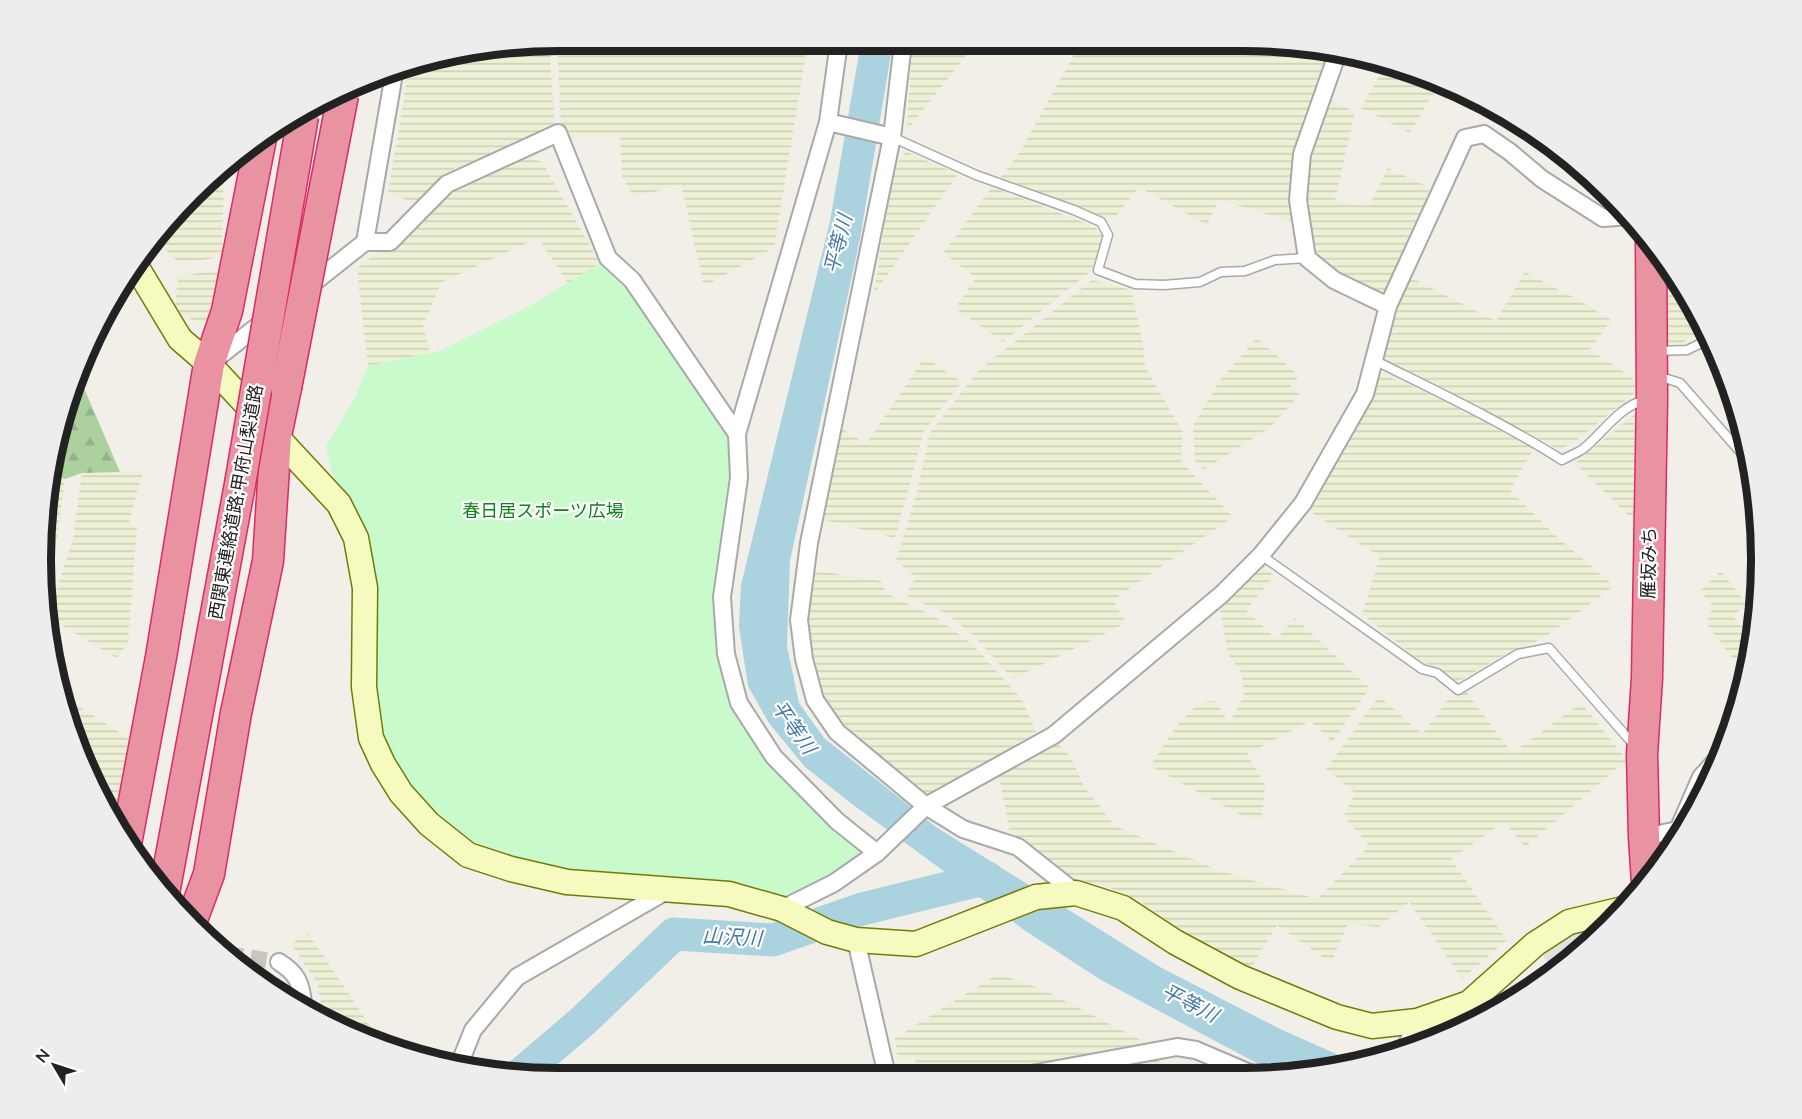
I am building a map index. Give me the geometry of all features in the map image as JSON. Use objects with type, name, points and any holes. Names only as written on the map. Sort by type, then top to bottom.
[{"type":"highway","points":[[194,913],[209,874],[236,713],[268,561],[276,436],[342,100]]},
{"type":"highway","name":"西関東連絡道路;甲府山梨道路","points":[[166,882],[240,484],[302,121]]},
{"type":"highway","points":[[129,829],[161,657],[209,364],[227,311],[259,150]]},
{"type":"highway","name":"雁坂みち","points":[[1646,869],[1642,754],[1647,678],[1652,375],[1651,257]]},
{"type":"street","points":[[838,51],[828,123],[737,434],[739,478],[722,597],[726,654],[739,703],[774,757],[837,821],[877,853]]},
{"type":"street","points":[[902,51],[892,136],[809,543],[799,620],[804,659],[815,700],[837,732],[926,806],[963,829],[1018,847],[1076,893],[1122,908],[1175,942],[1240,977],[1326,1013],[1372,1026],[1417,1021],[1469,1003],[1535,944],[1569,922],[1608,913]]},
{"type":"street","points":[[1335,60],[1302,154],[1298,200],[1306,258],[1334,280],[1388,306]]},
{"type":"street","points":[[365,242],[394,79]]},
{"type":"street","points":[[828,123],[892,136]]},
{"type":"street","points":[[209,364],[365,242],[390,242],[447,184],[558,133],[608,258],[632,280],[737,434]]},
{"type":"street","points":[[787,911],[834,883],[877,853],[926,806],[1054,735],[1222,594],[1261,555],[1303,503],[1365,394],[1388,306],[1465,138],[1484,134],[1542,179],[1603,219],[1619,217]]},
{"type":"street","points":[[140,273],[180,339],[209,364],[339,504],[356,538],[365,588],[364,687],[371,738],[383,764],[401,793],[429,824],[468,855],[511,869],[567,882],[729,894],[787,911],[826,932],[856,940],[916,944],[1036,897],[1076,893]]},
{"type":"street","points":[[1693,794],[1703,775]]},
{"type":"street","points":[[1644,837],[1672,831]]},
{"type":"street","points":[[462,1058],[473,1030],[517,977],[669,890]]},
{"type":"street","points":[[856,940],[885,1068]]},
{"type":"street","points":[[279,962],[292,970],[301,988],[302,998]]},
{"type":"street","points":[[1409,1040],[1417,1021]]},
{"type":"street","points":[[1063,1068],[1177,1047],[1196,1050],[1238,1068]]},
{"type":"lane","points":[[892,136],[976,175],[1101,222],[1108,235],[1098,270],[1135,284],[1164,285],[1200,282],[1221,272],[1245,271],[1275,260],[1306,258]]},
{"type":"lane","points":[[1374,360],[1473,410],[1562,460],[1581,450],[1616,416],[1639,402],[1652,375],[1687,350],[1702,343]]},
{"type":"lane","points":[[1652,375],[1680,383],[1739,451]]},
{"type":"lane","points":[[1261,555],[1422,669],[1437,673],[1458,690],[1518,654],[1549,648],[1642,754]]},
{"type":"green space","points":[[550,51],[555,129],[455,168],[437,182],[418,204],[388,193],[409,74],[460,61],[493,55]]},
{"type":"green space","points":[[557,51],[807,51],[774,248],[704,286],[681,184],[634,198],[622,176],[620,135],[569,138],[561,127]]},
{"type":"green space","points":[[912,51],[970,51],[907,130]]},
{"type":"green space","points":[[1076,51],[1276,52],[1329,59],[1296,149],[1290,191],[1293,222],[1219,200],[1207,225],[1139,187],[1113,220],[1000,178],[1019,153]]},
{"type":"green space","points":[[1382,70],[1435,89],[1410,133],[1361,108]]},
{"type":"green space","points":[[1328,99],[1355,112],[1335,201],[1369,206],[1388,168],[1430,188],[1386,297],[1337,277],[1311,256],[1304,185],[1307,158]]},
{"type":"green space","points":[[906,152],[958,174],[874,294],[893,168]]},
{"type":"green space","points":[[525,157],[542,162],[600,263],[568,283],[538,238],[442,282],[423,325],[430,353],[368,366],[357,269],[453,188]]},
{"type":"green space","points":[[224,177],[222,256],[178,262],[160,245],[177,224]]},
{"type":"green space","points":[[992,187],[1094,226],[1103,236],[1092,270],[1003,342],[955,308],[976,278],[943,253]]},
{"type":"green space","name":"春日居スポーツ広場","points":[[608,258],[737,434],[722,597],[739,703],[774,757],[877,853],[782,909],[468,855],[383,764],[365,588],[339,504],[326,446],[354,400],[368,366],[440,351],[530,306]]},
{"type":"green space","points":[[224,270],[215,323],[197,323],[175,309],[178,276]]},
{"type":"green space","points":[[1525,272],[1611,320],[1590,350],[1632,377],[1637,391],[1576,441],[1559,450],[1381,358],[1410,277],[1496,321]]},
{"type":"green space","points":[[1662,273],[1698,333],[1680,344],[1663,346]]},
{"type":"green space","points":[[1092,280],[1131,290],[1143,343],[1145,367],[1183,432],[1181,461],[1233,517],[1113,600],[1126,623],[1013,679],[974,636],[945,613],[905,595],[916,577],[896,561],[917,492],[930,433],[978,371]]},
{"type":"green space","points":[[1257,338],[1299,376],[1290,387],[1300,394],[1271,427],[1203,470],[1195,461],[1193,426],[1219,381]]},
{"type":"green space","points":[[925,357],[962,382],[924,431],[895,538],[822,519],[841,428],[866,444]]},
{"type":"green space","points":[[1381,374],[1435,395],[1534,449],[1510,490],[1554,534],[1614,586],[1548,635],[1526,647],[1512,650],[1458,682],[1437,668],[1420,661],[1362,614],[1380,557],[1308,510],[1362,417]]},
{"type":"green space","points":[[82,384],[120,472],[82,473],[65,479],[58,476],[61,460],[68,428]]},
{"type":"green space","points":[[1636,413],[1634,521],[1575,463]]},
{"type":"green space","points":[[143,471],[129,521],[137,527],[128,643],[116,658],[55,621],[53,601],[73,539],[82,473]]},
{"type":"green space","points":[[58,476],[65,479],[57,541],[51,556]]},
{"type":"green space","points":[[1263,565],[1274,576],[1246,610],[1276,639],[1295,618],[1370,688],[1332,742],[1310,721],[1247,754],[1265,785],[1262,820],[1244,817],[1150,766],[1176,727],[1198,703],[1215,701],[1229,723],[1244,696],[1242,674],[1228,654],[1220,609]]},
{"type":"green space","points":[[812,570],[881,581],[886,593],[937,618],[972,644],[1021,698],[1038,736],[926,797],[849,731],[819,690],[807,610]]},
{"type":"green space","points":[[1721,571],[1747,604],[1733,616],[1746,631],[1742,654],[1734,660],[1706,623],[1713,606],[1700,591]]},
{"type":"green space","points":[[1466,691],[1512,753],[1581,703],[1627,760],[1525,847],[1504,822],[1451,859],[1507,940],[1462,979],[1409,902],[1379,927],[1348,924],[1331,963],[1277,925],[1251,968],[1213,953],[1141,902],[1106,886],[1074,880],[1010,832],[999,775],[1055,741],[1071,757],[1083,785],[1115,826],[1220,871],[1317,899],[1369,846],[1344,816],[1355,793],[1326,769],[1379,696],[1422,734],[1449,698]]},
{"type":"green space","points":[[71,701],[128,738],[128,785],[116,803],[103,784]]},
{"type":"green space","points":[[308,933],[375,1033],[322,1009],[318,984],[291,944]]},
{"type":"green space","points":[[998,974],[1044,990],[1146,1043],[1020,1068],[916,1068],[915,1057],[898,1060],[895,1038]]},
{"type":"green space","points":[[1156,1059],[1168,1068],[1106,1068]]},
{"type":"shaded area","points":[[1605,916],[1549,965],[1535,944]]},
{"type":"water","name":"平等川","points":[[859,51],[891,51],[860,239],[790,561],[787,646],[799,703],[824,738],[936,827],[1160,967],[1280,1029],[1344,1057],[1309,1064],[1265,1067],[1101,980],[1024,930],[852,804],[805,767],[769,723],[748,686],[739,627],[741,585],[830,221]]},
{"type":"waterway","name":"山沢川","points":[[529,1067],[584,1020],[674,934],[773,940],[862,909],[988,878]]},
{"type":"tunnel","points":[[242,956],[279,962]]}]
